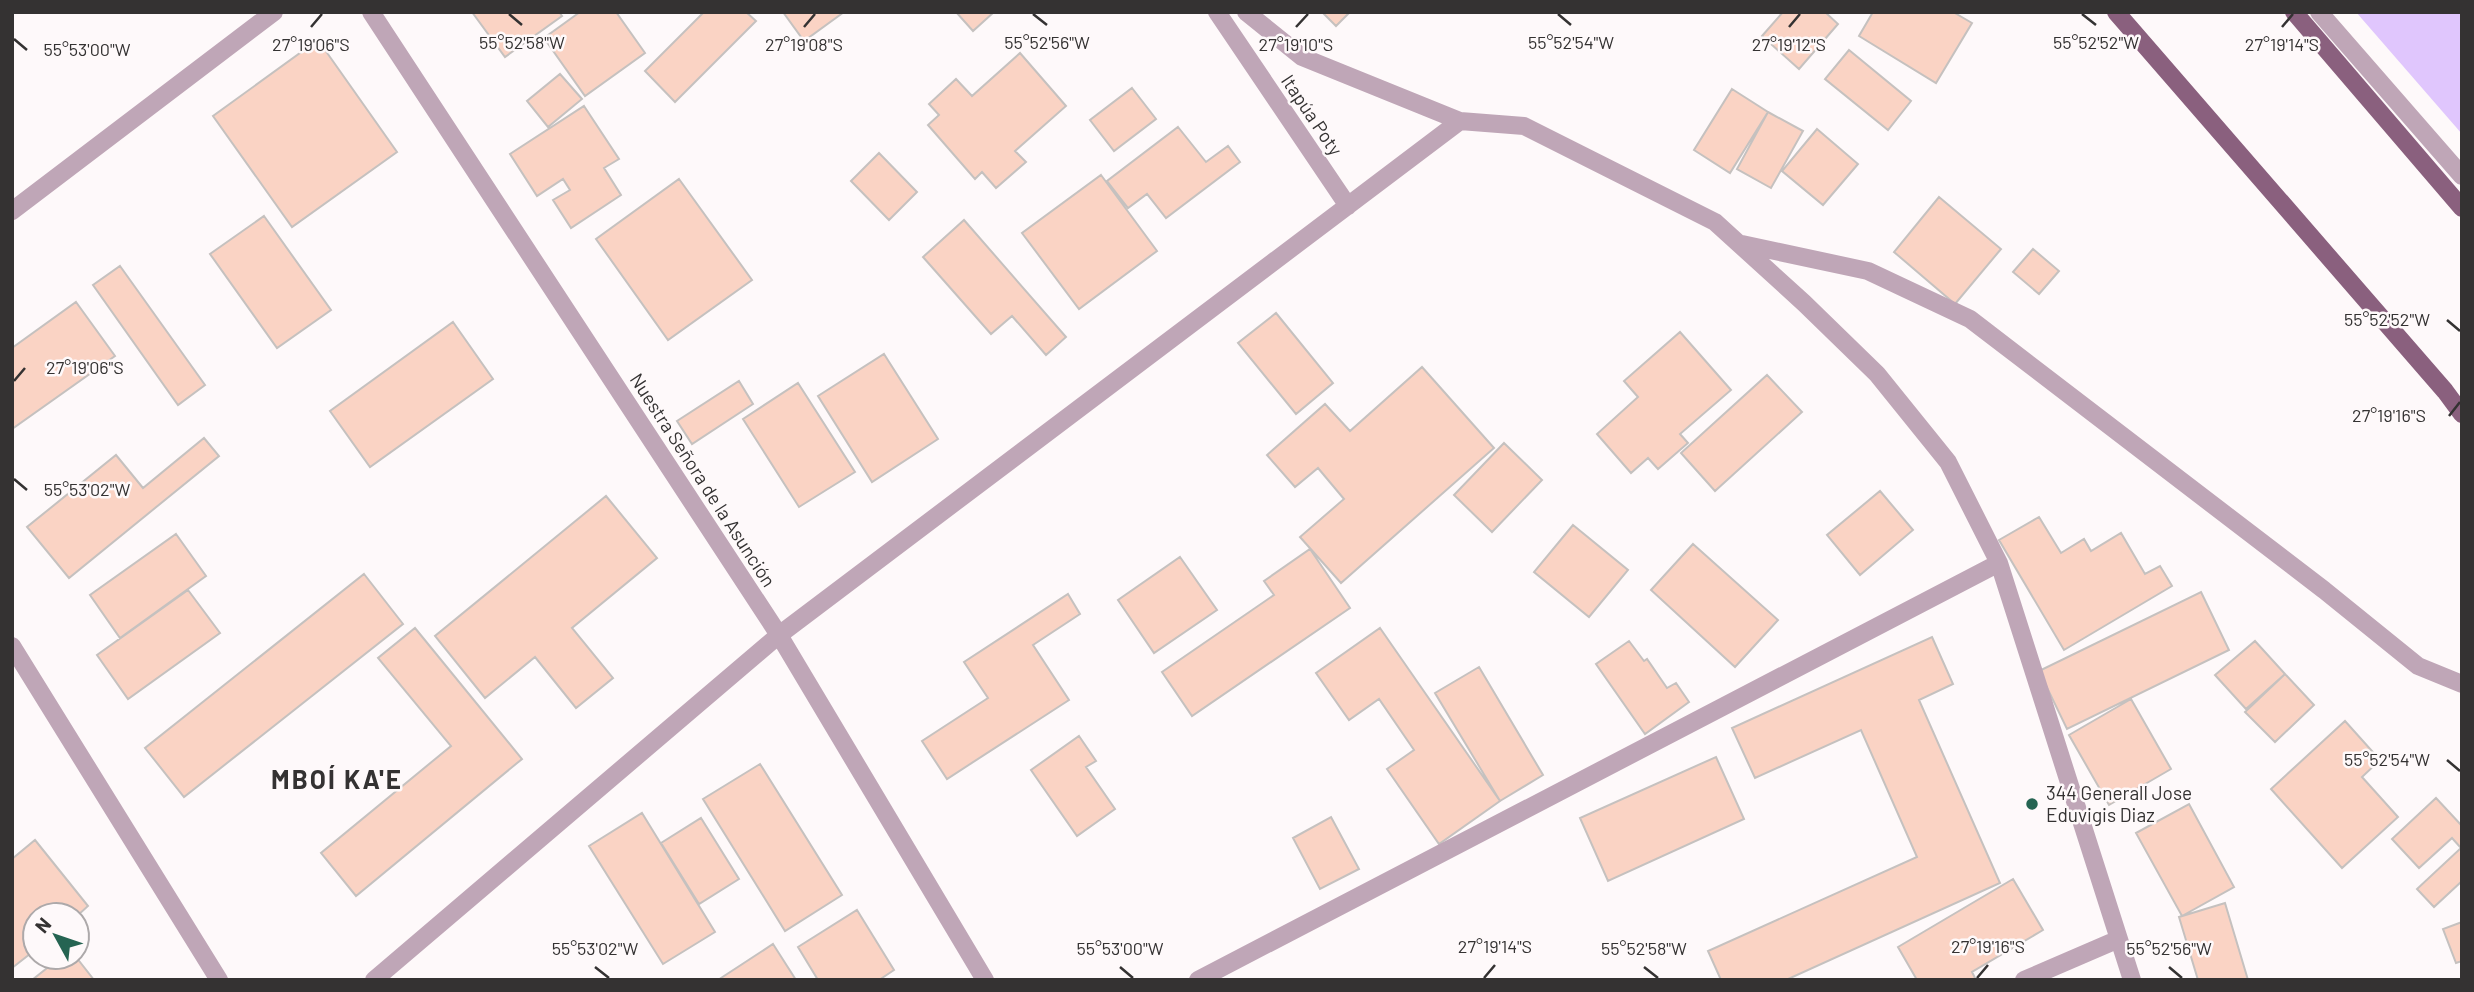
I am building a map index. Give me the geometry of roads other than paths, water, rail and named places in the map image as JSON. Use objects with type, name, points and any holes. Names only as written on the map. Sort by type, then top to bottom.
[{"type":"main road","points":[[2116,12],[2445,391],[2462,414]]},
{"type":"main road","points":[[2294,12],[2462,208]]},
{"type":"street","points":[[12,211],[274,12]]},
{"type":"street","name":"Nuestra Señora de la Asunción","points":[[371,12],[779,635],[985,980]]},
{"type":"street","name":"Itapúa Poty","points":[[1217,12],[1348,206]]},
{"type":"street","points":[[1247,12],[1301,57],[1460,121],[1524,126],[1715,222],[1877,374],[1948,462],[1999,563],[2132,980]]},
{"type":"street","points":[[2319,12],[2462,176]]},
{"type":"street","points":[[374,980],[779,635],[1460,121]]},
{"type":"street","points":[[1738,243],[1868,271],[1969,318],[2313,581],[2418,666],[2462,684]]},
{"type":"street","points":[[1198,980],[1999,563]]},
{"type":"street","points":[[12,646],[219,980]]},
{"type":"street","points":[[2024,980],[2119,939]]},
{"type":"place","name":"344 Generall Jose Eduvigis Diaz","points":[[2032,804]]},
{"type":"district","name":"MBOÍ KA'E","points":[[337,780]]}]
